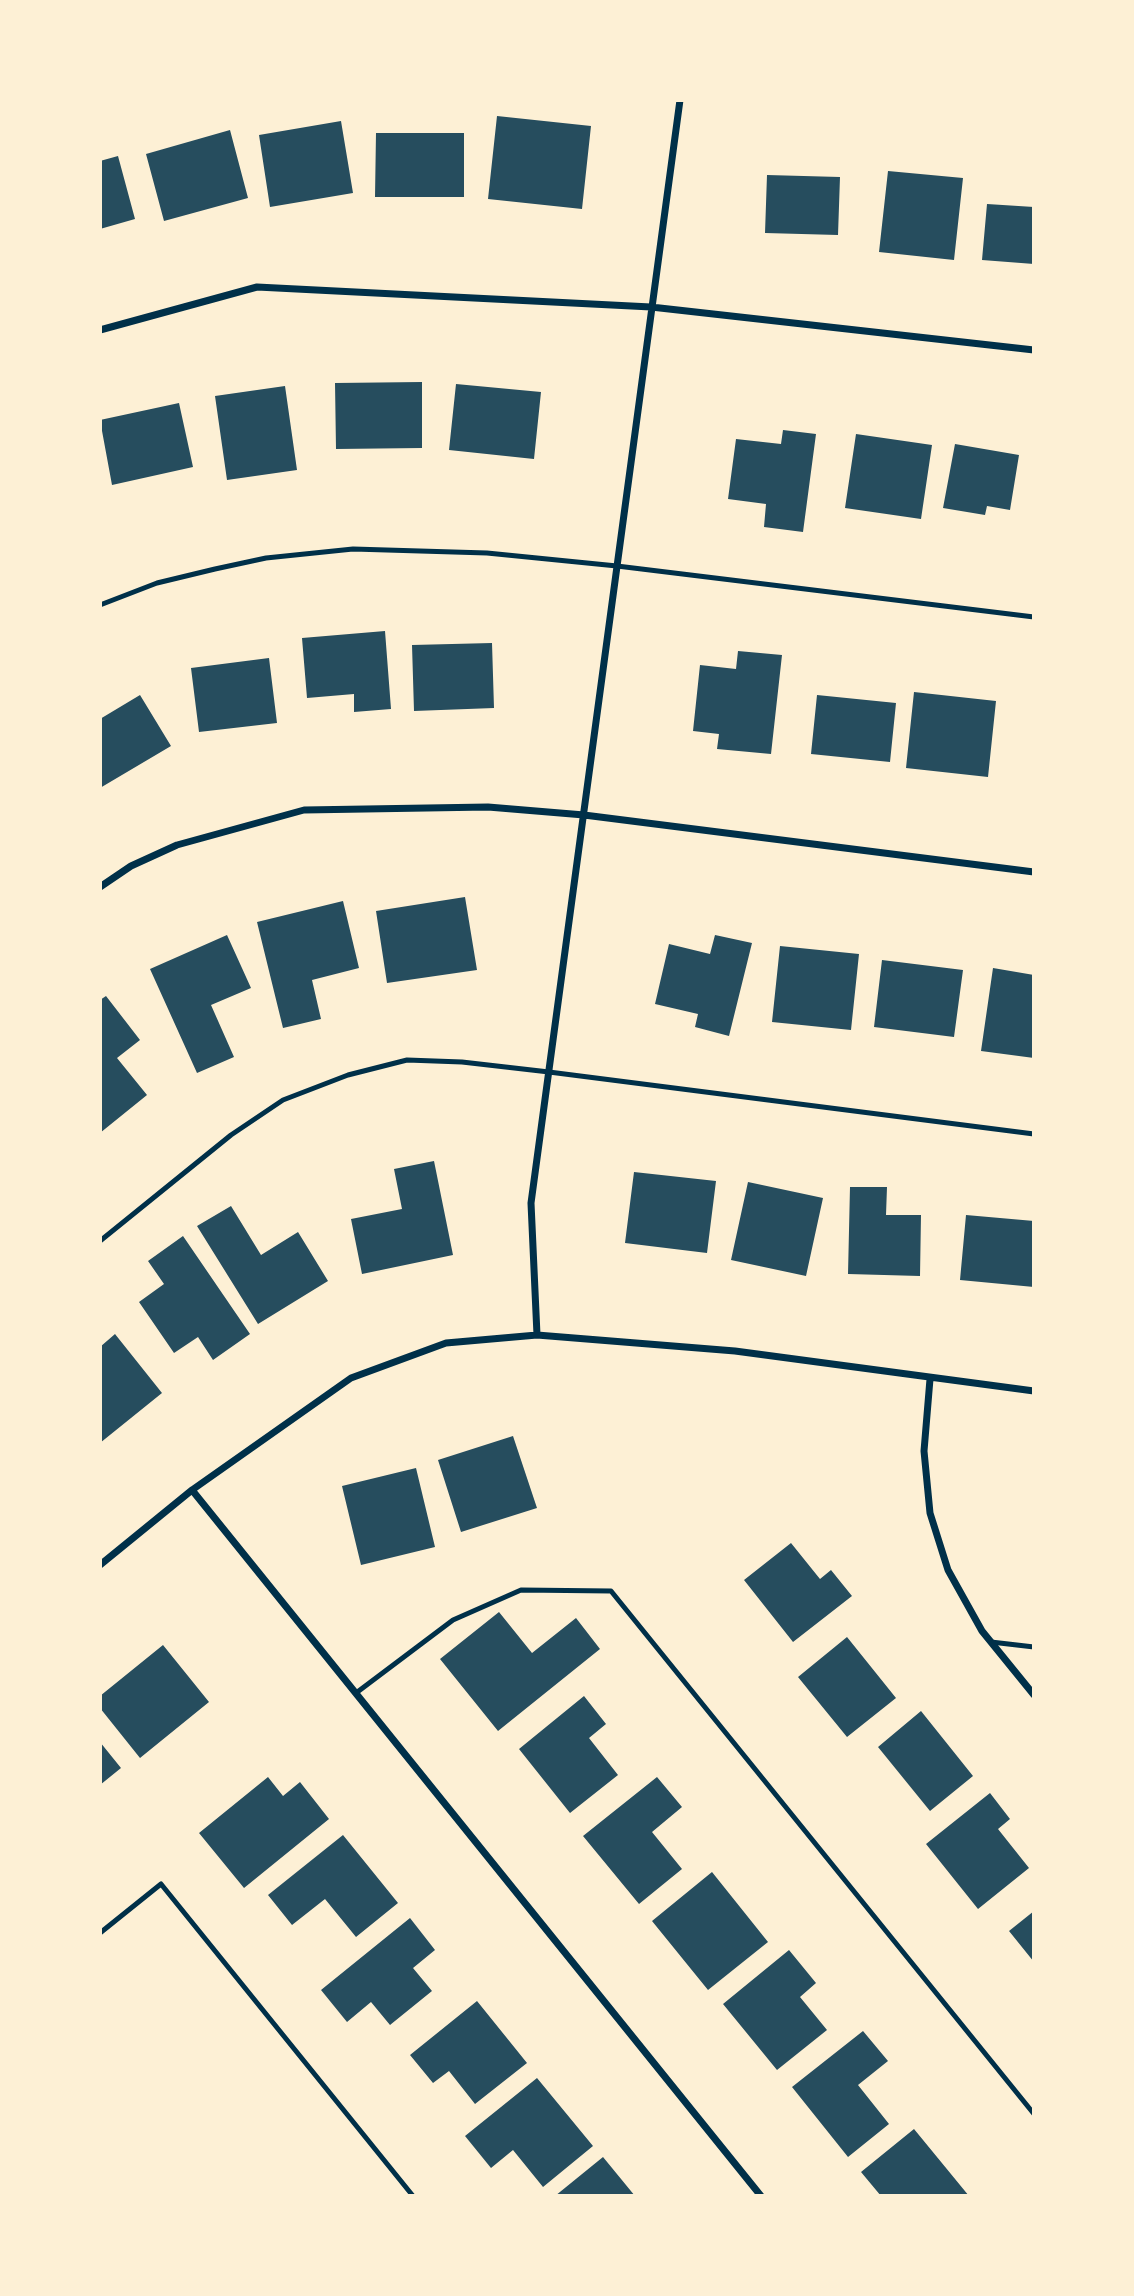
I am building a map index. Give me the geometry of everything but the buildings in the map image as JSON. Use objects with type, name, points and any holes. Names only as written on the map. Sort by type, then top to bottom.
[{"type":"street","points":[[537,1335],[531,1203],[680,100]]},
{"type":"street","points":[[100,330],[257,287],[651,307],[1034,350]]},
{"type":"street","points":[[100,887],[131,866],[177,845],[304,810],[488,807],[584,815],[1034,872]]},
{"type":"street","points":[[100,1565],[192,1490],[351,1378],[446,1343],[537,1335],[734,1352],[1034,1391]]},
{"type":"street","points":[[930,1379],[924,1451],[930,1513],[948,1570],[982,1631],[1034,1695]]},
{"type":"street","points":[[192,1490],[761,2196]]},
{"type":"lane","points":[[100,605],[156,583],[215,569],[266,558],[353,549],[487,553],[617,566],[1034,617]]},
{"type":"lane","points":[[100,1241],[231,1135],[283,1100],[348,1075],[407,1060],[462,1062],[549,1072],[1034,1134]]},
{"type":"lane","points":[[356,1693],[453,1620],[521,1590],[611,1591],[1034,2114]]},
{"type":"lane","points":[[991,1642],[1034,1647]]},
{"type":"lane","points":[[100,1933],[162,1884],[413,2196]]}]
